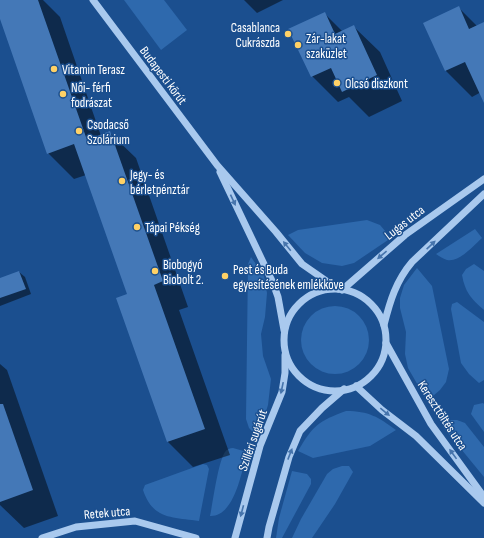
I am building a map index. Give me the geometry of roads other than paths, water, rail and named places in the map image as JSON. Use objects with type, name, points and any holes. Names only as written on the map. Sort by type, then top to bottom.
[{"type":"street","name":"Budapesti körút","points":[[93,0],[216,165],[276,232],[302,264],[340,289]]},
{"type":"street","name":"Budapesti körút","points":[[216,165],[273,283],[278,297],[285,332]]},
{"type":"street","name":"Lugas utca","points":[[340,289],[405,236],[484,179]]},
{"type":"street","points":[[384,325],[390,302],[402,274],[412,262],[484,194]]},
{"type":"street","points":[[340,289],[357,294],[369,302],[378,312],[384,325],[386,343],[383,357],[377,369],[367,379],[356,386],[344,390],[328,390],[306,381],[290,364],[285,349],[285,332],[293,311],[310,295],[321,291],[340,289]]},
{"type":"street","name":"Kereszttöltés utca","points":[[386,343],[432,424],[484,497]]},
{"type":"street","name":"Szilléri sugárút","points":[[235,538],[260,446],[282,392],[285,374],[285,349]]},
{"type":"street","name":"Kereszttöltés utca","points":[[356,386],[382,410],[416,436],[484,503]]},
{"type":"street","points":[[267,538],[289,457],[300,431],[344,390]]},
{"type":"street","name":"Retek utca","points":[[42,538],[76,527],[135,521],[196,538]]},
{"type":"place","name":"Casablanca Cukrászda","points":[[288,34]]},
{"type":"place","name":"Zár-lakat szaküzlet","points":[[298,45]]},
{"type":"place","name":"Vitamin Terasz","points":[[54,69]]},
{"type":"place","name":"Olcsó diszkont","points":[[337,83]]},
{"type":"place","name":"Női- férfi fodrászat","points":[[63,94]]},
{"type":"place","name":"Csodacső Szolárium","points":[[79,131]]},
{"type":"place","name":"Jegy- és bérletpénztár","points":[[122,181]]},
{"type":"place","name":"Tápai Pékség","points":[[137,227]]},
{"type":"place","name":"Biobogyó Biobolt 2.","points":[[155,271]]},
{"type":"place","name":"Pest és Buda egyesítésének emlékköve","points":[[225,276]]}]
